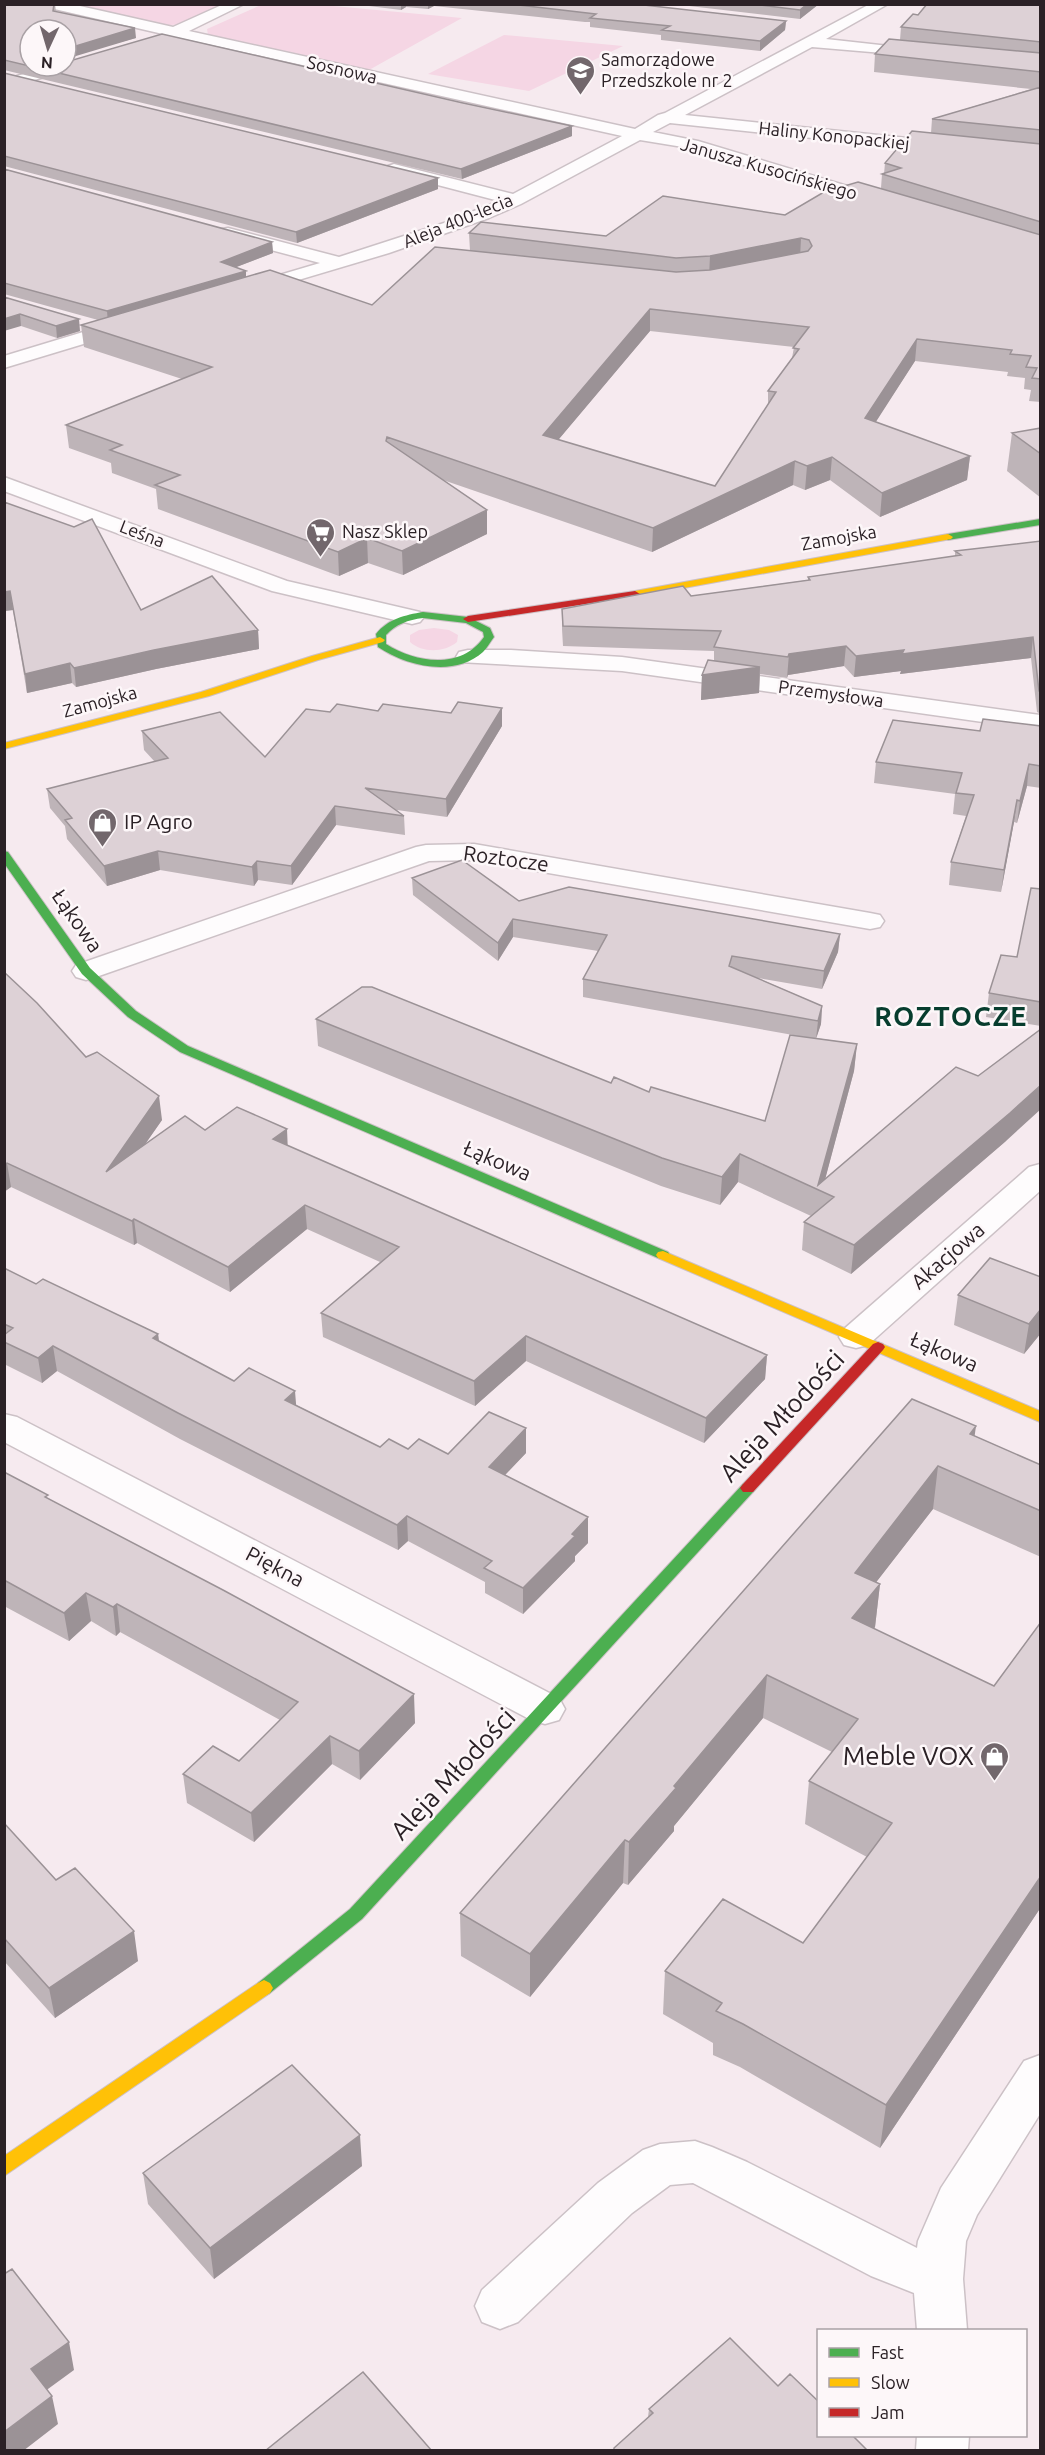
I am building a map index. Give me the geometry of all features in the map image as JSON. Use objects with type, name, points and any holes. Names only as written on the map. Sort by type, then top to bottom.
[{"type":"street","name":"Sosnowa","points":[[50,4],[635,134]]},
{"type":"street","points":[[142,43],[175,33],[237,4]]},
{"type":"street","name":"Aleja 400-lecia","points":[[230,295],[442,231],[515,200],[811,34],[833,29],[881,4]]},
{"type":"street","points":[[811,34],[937,55]]},
{"type":"street","points":[[4,75],[56,88]]},
{"type":"street","points":[[4,85],[25,78]]},
{"type":"street","name":"Haliny Konopackiej","points":[[664,118],[957,149]]},
{"type":"street","name":"Janusza Kusocińskiego","points":[[635,134],[692,144],[894,206]]},
{"type":"street","points":[[375,165],[515,200]]},
{"type":"street","points":[[208,227],[339,263]]},
{"type":"street","points":[[386,249],[420,257]]},
{"type":"street","points":[[74,321],[107,331]]},
{"type":"street","points":[[4,362],[141,321]]},
{"type":"street","name":"Leśna","points":[[4,483],[280,586],[381,637]]},
{"type":"street","name":"Zamojska","points":[[468,620],[552,605],[644,593],[876,549],[1041,522]]},
{"type":"street","name":"Leśna","points":[[280,586],[412,617]]},
{"type":"street","name":"Zamojska","points":[[545,622],[644,593]]},
{"type":"street","points":[[380,660],[405,659],[442,662],[468,657],[485,646],[492,635],[468,620],[447,615],[412,617]]},
{"type":"street","name":"Zamojska","points":[[4,746],[205,694],[381,637],[389,626],[412,617]]},
{"type":"street","name":"Przemysłowa","points":[[492,635],[622,664]]},
{"type":"street","points":[[381,637],[385,649],[405,659]]},
{"type":"street","name":"Przemysłowa","points":[[468,657],[510,657],[622,664],[1041,723]]},
{"type":"street","name":"Zamojska","points":[[205,694],[309,675]]},
{"type":"street","name":"Roztocze","points":[[86,971],[426,853],[474,852],[870,921]]},
{"type":"street","name":"Łąkowa","points":[[4,854],[86,971],[115,1000],[153,1030],[218,1065],[1041,1417]]},
{"type":"street","name":"Akacjowa","points":[[867,1342],[1041,1174]]},
{"type":"street","name":"Aleja Młodości","points":[[4,2167],[273,1982],[356,1914],[544,1710],[867,1342]]},
{"type":"street","name":"Piękna","points":[[4,1426],[544,1710]]},
{"type":"street","points":[[942,2329],[938,2279],[942,2241],[958,2203],[1041,2075]]},
{"type":"street","points":[[500,2306],[615,2198],[660,2165],[695,2162],[730,2177],[888,2260],[938,2279]]},
{"type":"shaded area","points":[[63,5],[228,5],[184,24],[158,26]]},
{"type":"shaded area","points":[[261,5],[323,5],[462,18],[369,70],[208,35],[207,29]]},
{"type":"shaded area","points":[[504,35],[623,46],[529,91],[428,74]]},
{"type":"shaded area","points":[[434,628],[449,630],[458,635],[457,642],[440,650],[427,650],[410,642],[410,635],[419,630]]},
{"type":"building","points":[[4,4],[54,4],[53,11],[135,28],[78,45],[78,18],[18,18],[18,63],[4,60]]},
{"type":"building","points":[[510,4],[635,4],[786,21],[760,41],[662,30],[670,26],[590,18],[596,14]]},
{"type":"building","points":[[753,4],[807,4],[800,10]]},
{"type":"building","points":[[927,4],[1041,4],[1041,42],[901,27],[913,14],[918,15]]},
{"type":"building","points":[[162,34],[572,126],[461,169],[78,78],[78,58]]},
{"type":"building","points":[[889,39],[1041,53],[1041,72],[875,54]]},
{"type":"building","points":[[4,73],[438,178],[296,232],[4,156]]},
{"type":"building","points":[[1041,87],[1041,130],[932,119]]},
{"type":"building","points":[[912,131],[1041,144],[1041,222],[882,174],[901,168],[885,163]]},
{"type":"building","points":[[4,169],[272,242],[221,262],[246,271],[107,311],[4,283]]},
{"type":"building","points":[[858,182],[1041,235],[1041,379],[1032,378],[1037,368],[1026,367],[1031,356],[1010,354],[1012,350],[917,339],[865,418],[970,456],[882,493],[832,457],[807,466],[795,461],[653,528],[387,437],[386,441],[487,510],[402,551],[367,538],[338,552],[155,485],[180,475],[110,450],[122,445],[66,425],[212,367],[81,325],[270,270],[372,305],[435,247],[676,272],[710,270],[808,251],[812,246],[809,240],[801,238],[710,256],[676,258],[469,233],[481,222],[606,236],[663,196],[785,215],[824,192]],"holes":[[[650,309],[809,327],[793,348],[799,349],[768,391],[776,392],[715,486],[543,435]]]},
{"type":"building","points":[[4,297],[79,319],[56,326],[20,314],[4,319]]},
{"type":"building","points":[[1041,428],[1041,454],[1012,433]]},
{"type":"building","points":[[4,502],[74,527],[92,519],[141,610],[212,576],[258,630],[74,668],[70,663],[25,674],[10,591],[4,592]]},
{"type":"building","points":[[1041,541],[1041,692],[1039,691],[1033,637],[902,654],[904,650],[856,656],[846,646],[789,654],[788,657],[714,647],[721,631],[563,626],[562,609],[683,586],[691,596],[810,580],[808,577],[961,555],[955,551]]},
{"type":"building","points":[[708,660],[760,667],[702,675]]},
{"type":"building","points":[[458,702],[502,708],[446,799],[365,788],[404,816],[335,806],[291,866],[257,861],[252,867],[158,851],[104,866],[65,820],[72,818],[47,789],[168,758],[142,731],[220,712],[265,757],[306,709],[330,712],[337,704],[378,711],[383,704],[451,713]]},
{"type":"building","points":[[983,719],[1041,726],[1041,766],[1029,764],[1020,801],[1017,800],[1004,870],[951,862],[974,795],[956,793],[962,773],[876,762],[893,720],[980,731]]},
{"type":"building","points":[[462,860],[519,901],[569,887],[840,934],[824,971],[732,956],[729,966],[822,1006],[818,1021],[583,979],[607,935],[513,919],[498,943],[412,878]]},
{"type":"building","points":[[1031,888],[1041,889],[1041,1002],[989,993],[1001,955],[1017,957]]},
{"type":"building","points":[[4,972],[37,1003],[86,1057],[97,1052],[159,1096],[106,1172],[185,1116],[205,1130],[237,1107],[287,1129],[273,1139],[767,1355],[706,1418],[526,1336],[474,1381],[321,1313],[399,1247],[305,1205],[228,1267],[134,1219],[132,1221],[7,1163],[4,1165]]},
{"type":"building","points":[[362,987],[372,987],[611,1083],[614,1077],[649,1092],[651,1087],[765,1121],[790,1035],[857,1044],[818,1185],[956,1067],[978,1076],[1041,1029],[1041,1085],[854,1245],[804,1222],[834,1197],[740,1154],[722,1177],[662,1158],[316,1019]]},
{"type":"building","points":[[990,1258],[1041,1277],[1041,1309],[1029,1324],[958,1295]]},
{"type":"building","points":[[4,1268],[36,1284],[43,1279],[158,1334],[153,1338],[234,1381],[249,1368],[295,1391],[285,1400],[380,1447],[389,1439],[408,1449],[419,1439],[448,1454],[489,1412],[526,1428],[489,1467],[588,1517],[572,1534],[575,1536],[523,1588],[484,1568],[492,1561],[407,1516],[397,1525],[53,1346],[38,1358],[4,1342],[4,1335],[13,1328],[4,1324]]},
{"type":"building","points":[[912,1399],[976,1426],[970,1434],[1041,1465],[1041,1511],[938,1466],[855,1573],[880,1584],[852,1618],[994,1686],[1041,1622],[1041,1876],[886,2105],[716,2011],[722,2003],[665,1971],[723,1899],[803,1943],[892,1823],[809,1781],[858,1719],[767,1675],[674,1786],[676,1788],[629,1842],[625,1840],[530,1954],[460,1913]]},
{"type":"building","points":[[4,1472],[48,1495],[45,1497],[414,1694],[359,1751],[330,1736],[251,1813],[183,1774],[213,1746],[239,1761],[298,1702],[117,1604],[113,1607],[86,1593],[64,1613],[4,1580]]},
{"type":"building","points":[[4,1823],[56,1880],[75,1868],[134,1931],[49,1988],[4,1938]]},
{"type":"building","points":[[292,2065],[360,2135],[210,2248],[143,2173]]},
{"type":"building","points":[[12,2269],[69,2342],[31,2369],[52,2396],[4,2432],[4,2274]]},
{"type":"building","points":[[730,2338],[778,2386],[790,2374],[817,2400],[817,2437],[854,2437],[868,2451],[614,2451],[614,2448],[653,2413],[649,2409]]},
{"type":"building","points":[[363,2372],[432,2451],[265,2451]]},
{"type":"traffic: fast","points":[[948,537],[1040,522]]},
{"type":"traffic: fast","points":[[423,615],[468,620],[487,630],[489,637],[481,649],[469,657],[439,664],[407,658],[381,645],[381,634],[390,626],[406,618],[423,615]]},
{"type":"traffic: fast","points":[[4,854],[86,971],[132,1014],[184,1049],[663,1255]]},
{"type":"traffic: fast","points":[[264,1988],[356,1914],[748,1488]]},
{"type":"traffic: slow","points":[[635,594],[948,537]]},
{"type":"traffic: slow","points":[[4,746],[205,694],[315,658],[380,640]]},
{"type":"traffic: slow","points":[[663,1255],[1040,1417]]},
{"type":"traffic: slow","points":[[4,2167],[264,1988]]},
{"type":"traffic: jam","points":[[468,619],[635,594]]},
{"type":"traffic: jam","points":[[748,1488],[878,1347]]},
{"type":"place","name":"Samorządowe Przedszkole nr 2","points":[[580,96]]},
{"type":"place","name":"Nasz Sklep","points":[[321,558]]},
{"type":"place","name":"IP Agro","points":[[103,848]]},
{"type":"place","name":"Meble VOX","points":[[995,1782]]},
{"type":"district","name":"ROZTOCZE","points":[[951,1017]]}]
